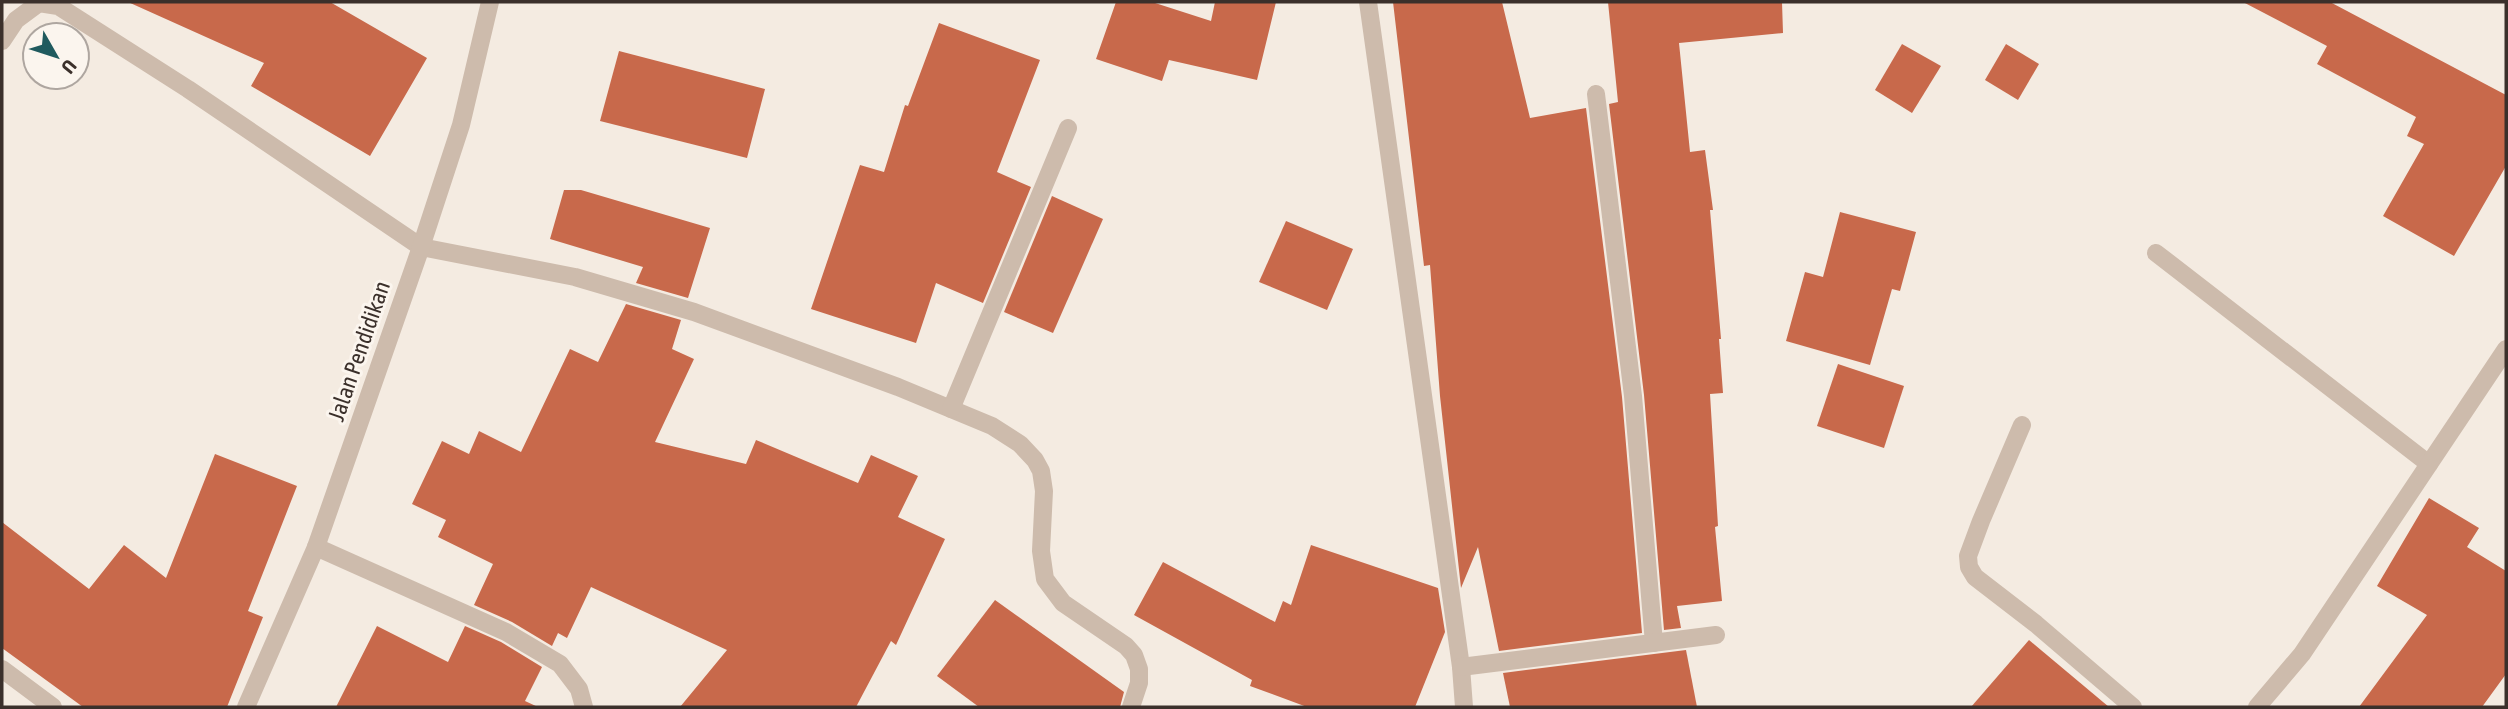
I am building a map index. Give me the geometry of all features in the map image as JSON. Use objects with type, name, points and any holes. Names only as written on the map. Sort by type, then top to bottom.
[{"type":"street","name":"Jalan Pendidikan","points":[[246,707],[316,547],[421,247],[461,125],[490,2]]},
{"type":"street","points":[[1368,2],[1461,667],[1464,707]]},
{"type":"street","points":[[2,41],[16,20],[39,3],[58,6],[188,89],[421,247],[575,277],[694,312],[992,426],[1020,444],[1041,471],[1044,491],[1041,551],[1045,579],[1063,603],[1135,655],[1139,683],[1131,707]]},
{"type":"street","points":[[1596,94],[1633,396],[1654,643]]},
{"type":"street","points":[[951,409],[1068,128]]},
{"type":"street","points":[[2155,253],[2429,464]]},
{"type":"street","points":[[2257,707],[2302,654],[2506,349]]},
{"type":"street","points":[[2022,425],[1980,521],[1968,556],[1969,567],[1975,577],[2036,624],[2133,707]]},
{"type":"street","points":[[316,547],[506,632],[560,664],[579,689],[584,707]]},
{"type":"street","points":[[1461,667],[1716,635]]},
{"type":"street","points":[[2,670],[53,707]]},
{"type":"building","points":[[128,2],[330,2],[427,58],[370,156],[251,86],[264,63]]},
{"type":"building","points":[[1116,2],[1152,2],[1211,21],[1215,2],[1276,2],[1257,80],[1169,60],[1162,81],[1096,59]]},
{"type":"building","points":[[1393,2],[1502,2],[1530,118],[1586,108],[1622,397],[1642,633],[1499,651],[1478,547],[1461,588],[1440,396],[1430,265],[1424,266]]},
{"type":"building","points":[[1608,2],[1782,2],[1783,33],[1679,43],[1690,152],[1705,150],[1713,210],[1710,210],[1723,393],[1710,394],[1718,526],[1715,527],[1722,601],[1677,606],[1681,628],[1664,630],[1644,395],[1609,104],[1618,102]]},
{"type":"building","points":[[2243,2],[2330,2],[2506,95],[2506,166],[2454,256],[2383,216],[2424,144],[2407,136],[2416,117],[2317,64],[2327,46]]},
{"type":"building","points":[[939,23],[1040,60],[997,172],[1031,187],[983,303],[936,283],[916,343],[811,309],[860,165],[884,172],[905,105],[908,106]]},
{"type":"building","points":[[1902,44],[1941,66],[1912,113],[1875,90]]},
{"type":"building","points":[[2006,44],[2039,64],[2018,100],[1985,80]]},
{"type":"building","points":[[619,51],[765,89],[747,158],[600,121]]},
{"type":"building","points":[[564,190],[581,190],[710,228],[688,298],[636,283],[643,267],[550,239]]},
{"type":"building","points":[[1052,196],[1103,219],[1053,333],[1004,312]]},
{"type":"building","points":[[1840,212],[1916,232],[1900,291],[1892,289],[1870,365],[1786,341],[1805,272],[1823,277]]},
{"type":"building","points":[[1286,221],[1353,249],[1327,310],[1259,282]]},
{"type":"building","points":[[626,304],[681,320],[672,349],[694,359],[655,442],[746,464],[756,440],[858,483],[871,455],[918,476],[898,517],[945,539],[896,645],[891,641],[856,707],[680,707],[727,650],[591,587],[567,638],[558,633],[552,646],[512,622],[474,605],[493,564],[438,537],[446,520],[412,504],[442,441],[469,454],[479,431],[521,452],[570,349],[598,362]]},
{"type":"building","points":[[1838,364],[1904,386],[1884,448],[1817,426]]},
{"type":"building","points":[[215,454],[297,486],[248,611],[263,617],[227,707],[83,707],[2,648],[2,522],[89,589],[124,545],[166,578]]},
{"type":"building","points":[[2429,498],[2479,528],[2467,547],[2506,571],[2506,674],[2482,707],[2359,707],[2427,615],[2377,586]]},
{"type":"building","points":[[1311,545],[1438,588],[1445,632],[1415,707],[1307,707],[1250,686],[1252,680],[1134,615],[1163,562],[1275,622],[1283,601],[1291,605]]},
{"type":"building","points":[[995,600],[1124,692],[1120,707],[979,707],[937,676]]},
{"type":"building","points":[[377,626],[448,662],[465,626],[501,642],[542,667],[525,701],[538,707],[336,707]]},
{"type":"building","points":[[2029,640],[2109,707],[1971,707]]},
{"type":"building","points":[[1686,650],[1697,707],[1510,707],[1503,673]]}]
